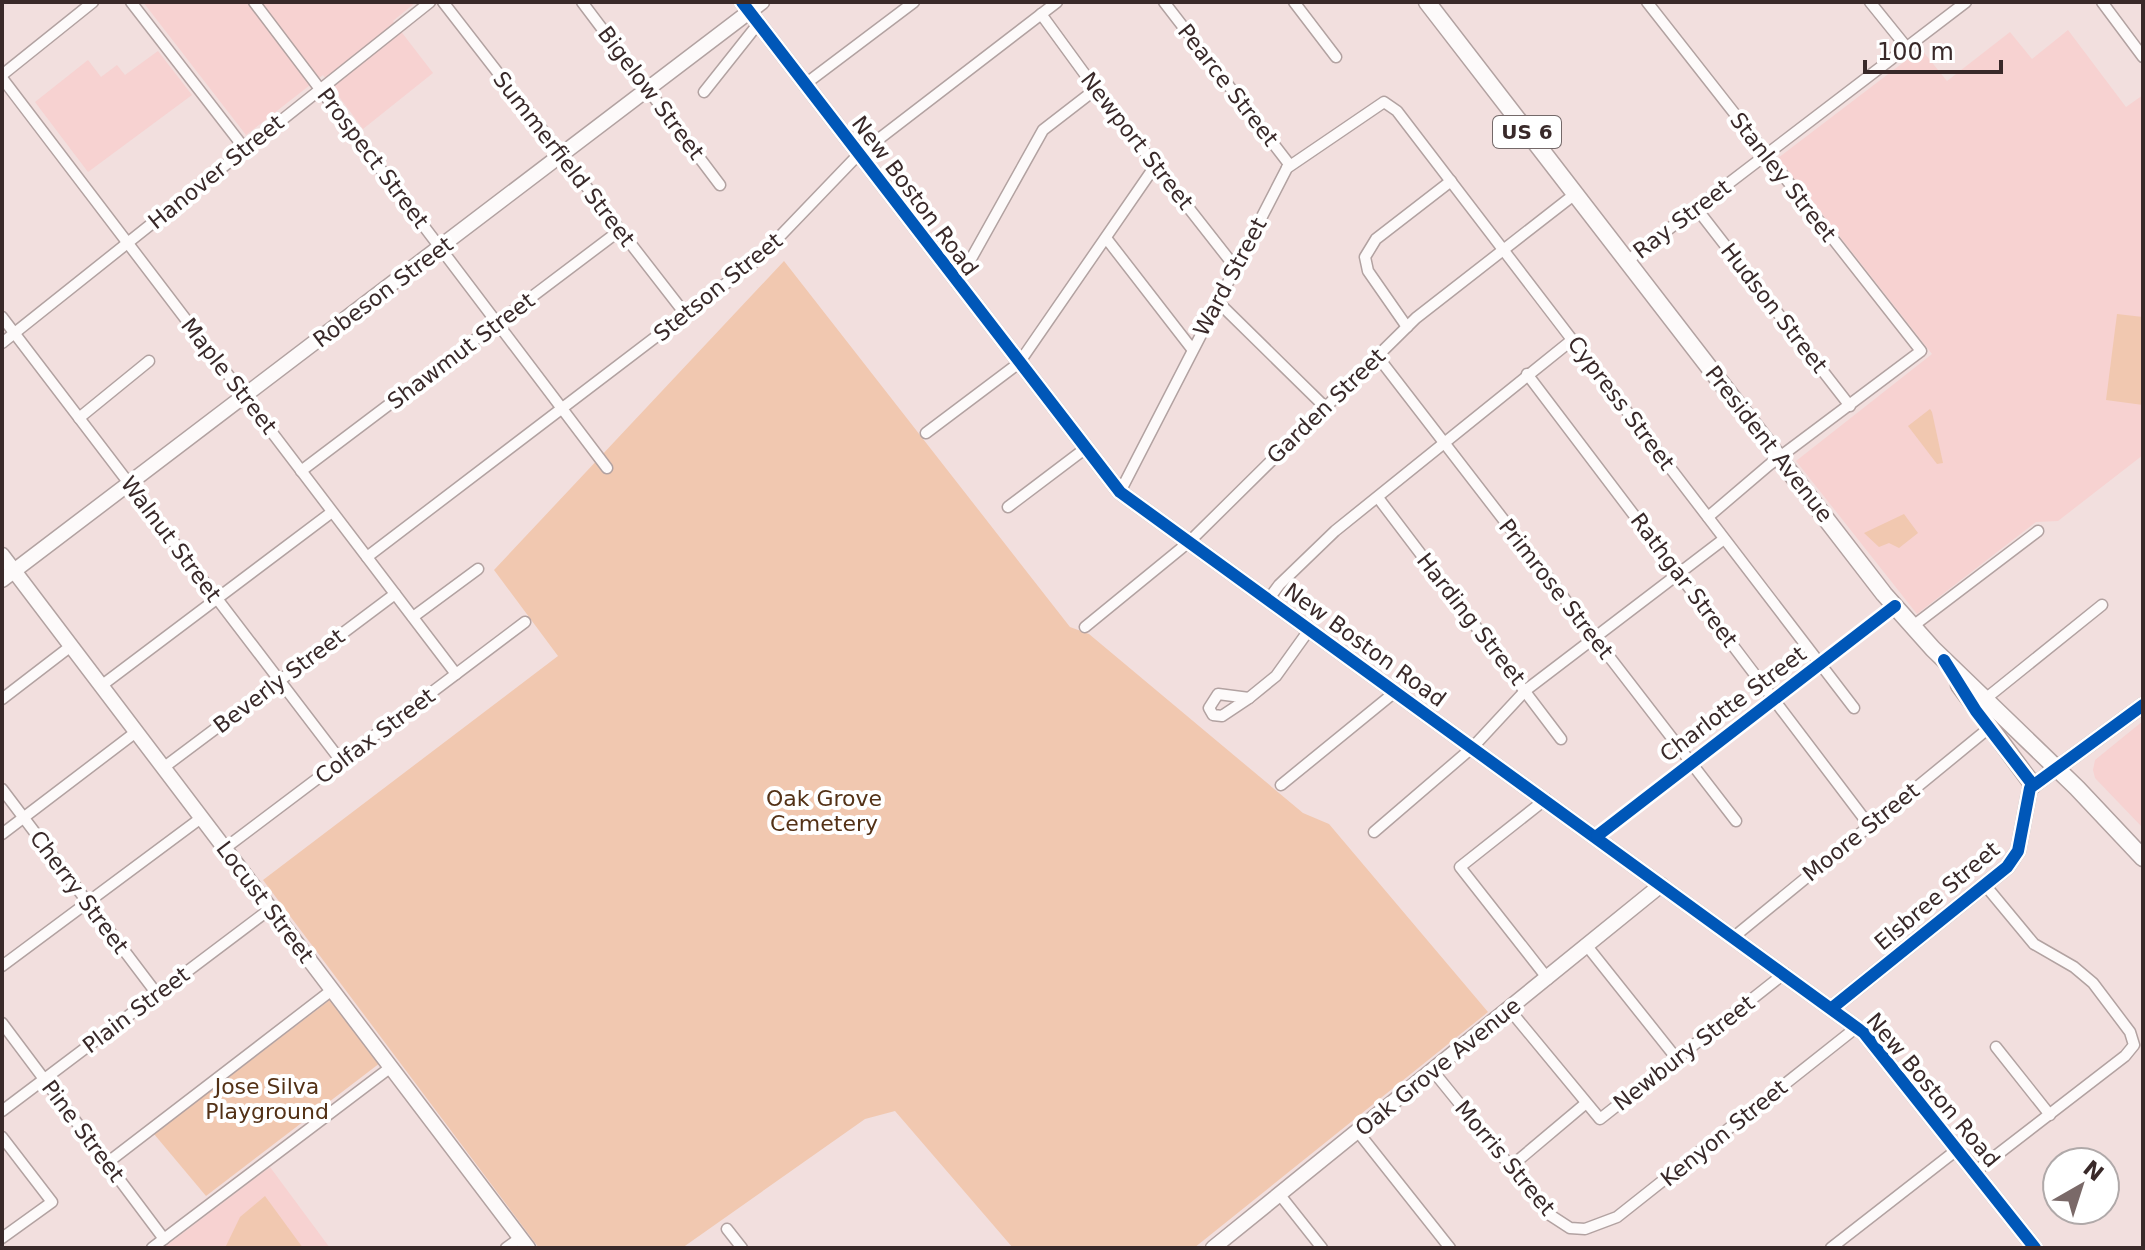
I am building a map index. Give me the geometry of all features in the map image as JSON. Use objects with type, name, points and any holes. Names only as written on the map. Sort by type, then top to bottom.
[{"type":"main road","name":"President Avenue","points":[[1427,2],[1895,606],[1944,660],[2057,769],[2143,858]]},
{"type":"main road","points":[[1944,660],[1989,728],[2033,785]]},
{"type":"street","points":[[2,76],[93,2]]},
{"type":"street","points":[[131,2],[245,149]]},
{"type":"street","name":"Prospect Street","points":[[254,2],[607,468]]},
{"type":"street","name":"Hanover Street","points":[[2,343],[430,2]]},
{"type":"street","name":"Summerfield Street","points":[[443,2],[561,158],[686,315]]},
{"type":"street","name":"Bigelow Street","points":[[582,2],[720,185]]},
{"type":"street","name":"Robeson Street","points":[[8,575],[561,158],[762,2]]},
{"type":"street","points":[[804,85],[914,2]]},
{"type":"street","name":"Stetson Street","points":[[367,557],[775,244],[858,155],[1057,2]]},
{"type":"street","name":"Pearce Street","points":[[1164,2],[1289,164],[1287,168]]},
{"type":"street","points":[[1294,2],[1336,57]]},
{"type":"street","name":"Stanley Street","points":[[1647,2],[1921,351],[1850,406]]},
{"type":"street","points":[[1870,2],[1908,49]]},
{"type":"street","name":"Ray Street","points":[[1627,261],[1966,2]]},
{"type":"street","points":[[2102,2],[2143,57]]},
{"type":"street","points":[[704,92],[750,13]]},
{"type":"street","name":"New Boston Road","points":[[750,13],[1120,492],[1857,1027],[2035,1248]]},
{"type":"street","name":"Newport Street","points":[[1041,14],[1235,267]]},
{"type":"street","name":"Maple Street","points":[[2,76],[456,674]]},
{"type":"street","points":[[957,284],[1043,130],[1096,89]]},
{"type":"street","name":"Ward Street","points":[[1120,492],[1287,168],[1384,102]]},
{"type":"street","name":"Cypress Street","points":[[1384,102],[1397,111],[1854,708]]},
{"type":"street","points":[[926,433],[1019,363],[1155,166]]},
{"type":"street","points":[[1407,327],[1368,271],[1365,257],[1376,239],[1451,181]]},
{"type":"street","name":"Garden Street","points":[[1085,627],[1189,542],[1407,327],[1575,194]]},
{"type":"street","name":"Hudson Street","points":[[1697,209],[1850,406]]},
{"type":"street","name":"Shawmut Street","points":[[301,471],[619,231]]},
{"type":"street","points":[[1106,238],[1192,349]]},
{"type":"street","points":[[1217,301],[1325,407]]},
{"type":"street","name":"Walnut Street","points":[[2,317],[341,761]]},
{"type":"street","points":[[1268,600],[1279,585],[1335,531],[1379,499],[1443,441],[1572,340]]},
{"type":"street","name":"Primrose Street","points":[[1378,357],[1736,821]]},
{"type":"street","points":[[79,418],[149,361]]},
{"type":"street","name":"Rathgar Street","points":[[1527,374],[1869,825]]},
{"type":"street","points":[[1708,517],[1850,406]]},
{"type":"street","points":[[1008,507],[1086,448]]},
{"type":"street","name":"Harding Street","points":[[1379,499],[1561,739]]},
{"type":"street","points":[[101,686],[332,512]]},
{"type":"street","points":[[1913,626],[2038,531]]},
{"type":"street","points":[[1374,832],[1473,747],[1526,690],[1724,539]]},
{"type":"street","name":"Locust Street","points":[[2,555],[8,575],[71,646],[524,1243]]},
{"type":"street","points":[[413,617],[478,569]]},
{"type":"street","name":"Beverly Street","points":[[163,768],[395,594]]},
{"type":"street","points":[[1984,700],[2102,605]]},
{"type":"street","name":"Charlotte Street","points":[[1597,836],[1895,606]]},
{"type":"street","name":"Colfax Street","points":[[224,849],[525,622]]},
{"type":"street","points":[[1249,698],[1276,676],[1309,630]]},
{"type":"street","points":[[2,699],[71,646]]},
{"type":"street","points":[[1281,785],[1395,692]]},
{"type":"street","points":[[2033,785],[2143,705]]},
{"type":"street","name":"Moore Street","points":[[1735,936],[1989,728]]},
{"type":"street","points":[[2,834],[136,732]]},
{"type":"street","name":"Elsbree Street","points":[[1832,1008],[1985,885],[2016,856],[2026,798],[2033,785]]},
{"type":"street","name":"Cherry Street","points":[[2,789],[157,994]]},
{"type":"street","points":[[1546,799],[1460,867],[1548,979]]},
{"type":"street","points":[[2,966],[201,818]]},
{"type":"street","name":"Oak Grove Avenue","points":[[1213,1248],[1661,885]]},
{"type":"street","points":[[1976,1171],[2130,1052],[2133,1037],[2093,983],[2074,967],[2034,944],[1985,885]]},
{"type":"street","name":"Plain Street","points":[[2,1111],[270,909]]},
{"type":"street","points":[[1587,946],[1677,1059]]},
{"type":"street","name":"Newbury Street","points":[[1585,1104],[1600,1119],[1785,973]]},
{"type":"street","points":[[107,1163],[332,990]]},
{"type":"street","points":[[1509,1009],[1585,1104],[1509,1168]]},
{"type":"street","name":"Pine Street","points":[[2,1023],[164,1239]]},
{"type":"street","name":"Kenyon Street","points":[[1585,1229],[1617,1217],[1857,1027]]},
{"type":"street","points":[[1996,1047],[2050,1115]]},
{"type":"street","points":[[152,1248],[391,1067]]},
{"type":"street","name":"Morris Street","points":[[1433,1071],[1550,1215],[1570,1228],[1585,1229]]},
{"type":"street","points":[[1358,1132],[1450,1248]]},
{"type":"street","points":[[2,1137],[52,1202],[2,1238]]},
{"type":"street","points":[[1831,1248],[1958,1149]]},
{"type":"street","points":[[1280,1195],[1322,1248]]},
{"type":"street","points":[[727,1229],[742,1248]]},
{"type":"street","points":[[506,1248],[524,1243]]},
{"type":"shaded area","points":[[143,2],[416,2],[393,21],[433,73],[363,129],[323,75],[246,135]]},
{"type":"shaded area","points":[[2068,30],[2126,107],[2143,95],[2143,455],[2058,521],[2036,522],[1917,614],[1796,461],[1932,354],[1778,158],[1921,49],[1947,81],[2010,32],[2032,59]]},
{"type":"shaded area","points":[[158,51],[192,95],[88,172],[35,102],[88,60],[101,77],[117,65],[125,75]]},
{"type":"shaded area","points":[[2143,721],[2143,828],[2095,778],[2093,770],[2095,760]]},
{"type":"shaded area","points":[[270,1167],[330,1248],[163,1248]]},
{"type":"green space","name":"Oak Grove Cemetery","points":[[784,261],[1070,627],[1089,634],[1303,813],[1329,824],[1488,1012],[1194,1248],[1013,1248],[895,1111],[865,1119],[682,1248],[539,1248],[263,880],[558,656],[494,570]]},
{"type":"green space","points":[[2117,314],[2143,317],[2143,405],[2106,400]]},
{"type":"green space","points":[[1930,409],[1943,463],[1937,464],[1908,426]]},
{"type":"green space","points":[[1904,514],[1918,533],[1899,548],[1889,543],[1879,547],[1864,533]]},
{"type":"green space","name":"Jose Silva Playground","points":[[331,999],[380,1063],[206,1196],[154,1134]]},
{"type":"green space","points":[[265,1196],[303,1248],[225,1248],[240,1217]]},
{"type":"cycle path","points":[[742,2],[1120,492],[1864,1033],[2035,1248]]},
{"type":"cycle path","points":[[1597,836],[1895,606]]},
{"type":"cycle path","points":[[1944,660],[1976,711],[2033,785]]},
{"type":"cycle path","points":[[1832,1008],[2007,867],[2018,851],[2030,788],[2143,705]]}]
